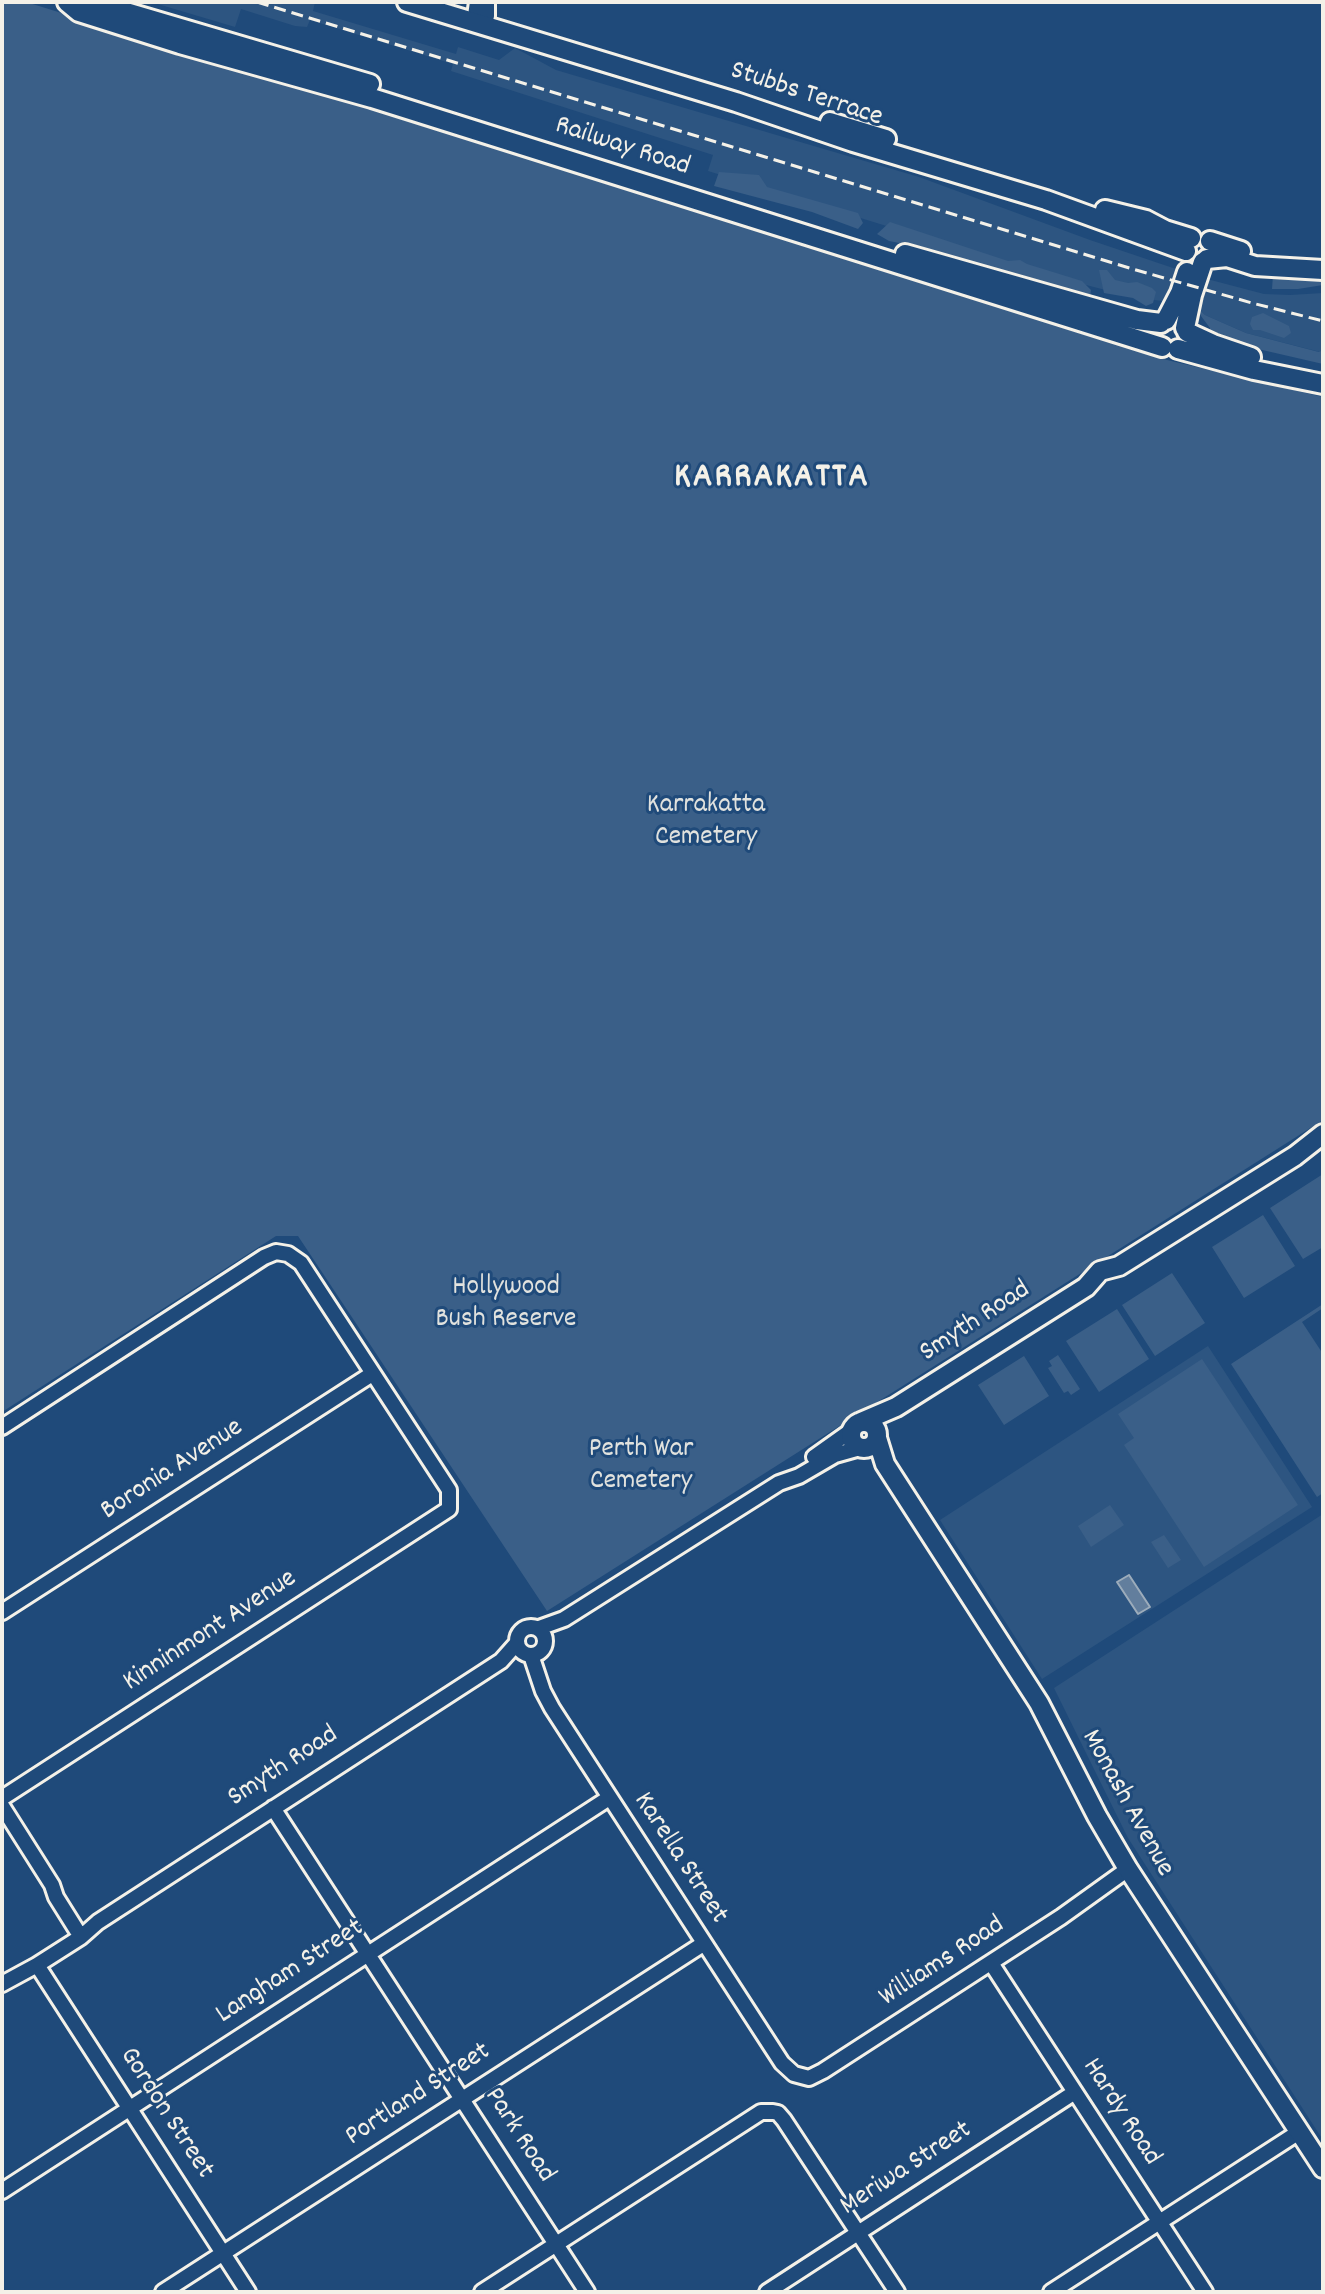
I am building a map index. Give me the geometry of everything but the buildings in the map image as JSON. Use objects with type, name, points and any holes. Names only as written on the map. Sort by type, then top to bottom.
[{"type":"main road","name":"Railway Road","points":[[67,2],[79,12],[180,44],[372,98],[1170,348],[1323,384]]},
{"type":"main road","name":"Railway Road","points":[[92,2],[371,85],[836,234],[1137,320],[1163,321]]},
{"type":"main road","name":"Stubbs Terrace","points":[[407,2],[480,14]]},
{"type":"main road","name":"Stubbs Terrace","points":[[442,2],[668,74],[928,151],[1123,216],[1139,218],[1165,230],[1198,252],[1255,266],[1323,270]]},
{"type":"main road","points":[[1198,252],[1185,342],[1170,348],[1156,335],[1180,293],[1198,252]]},
{"type":"main road","name":"Stubbs Terrace","points":[[1198,252],[1323,263]]},
{"type":"main road","points":[[1163,321],[1175,319],[1186,330],[1239,353],[1323,374]]},
{"type":"main road","name":"Smyth Road","points":[[856,1426],[896,1407],[1086,1287],[1100,1271],[1119,1266],[1295,1156],[1323,1134]]},
{"type":"main road","name":"Smyth Road","points":[[1295,1156],[1323,1147]]},
{"type":"main road","name":"Smyth Road","points":[[869,1442],[896,1407]]},
{"type":"main road","name":"Monash Avenue","points":[[856,1426],[872,1425],[869,1442],[1039,1703],[1128,1869],[1323,2168]]},
{"type":"street","points":[[2,1427],[276,1252],[288,1254],[301,1263],[372,1374]]},
{"type":"street","name":"Kinninmont Avenue","points":[[2,1798],[449,1509],[449,1490],[372,1374]]},
{"type":"street","name":"Boronia Avenue","points":[[2,1612],[372,1374]]},
{"type":"street","name":"Smyth Road","points":[[2,1984],[501,1661],[533,1645],[564,1619],[779,1483],[856,1426]]},
{"type":"street","name":"Smyth Road","points":[[779,1483],[869,1442]]},
{"type":"street","name":"Karella Street","points":[[533,1645],[543,1691],[552,1708],[782,2063]]},
{"type":"street","name":"Langham Street","points":[[2,2191],[609,1798]]},
{"type":"street","points":[[2,1806],[52,1885],[63,1894],[86,1929]]},
{"type":"street","name":"Park Road","points":[[273,1808],[587,2292]]},
{"type":"street","name":"Williams Road","points":[[782,2063],[794,2074],[809,2078],[836,2063],[1061,1917],[1128,1869]]},
{"type":"street","name":"Smyth Road","points":[[2,1984],[37,1965],[86,1929]]},
{"type":"street","name":"Portland Street","points":[[163,2292],[703,1944]]},
{"type":"street","name":"Hardy Road","points":[[991,1963],[1202,2291]]},
{"type":"street","name":"Gordon Street","points":[[37,1965],[248,2292]]},
{"type":"street","name":"Meriwa Street","points":[[767,2292],[1075,2092]]},
{"type":"street","points":[[482,2292],[761,2112],[778,2113],[784,2120],[897,2292]]},
{"type":"street","points":[[1051,2292],[1299,2132]]},
{"type":"shaded area","points":[[151,2],[315,2],[313,11],[456,54],[458,47],[499,60],[515,48],[556,70],[919,177],[1179,270],[1180,274],[1167,301],[1163,301],[1137,298],[1039,273],[708,171],[713,155],[451,71],[453,64],[310,20],[307,27],[295,26],[241,9],[235,27]]},
{"type":"shaded area","points":[[1207,279],[1264,294],[1323,293],[1323,350],[1320,352],[1246,333],[1205,315],[1198,308]]},
{"type":"shaded area","points":[[1208,1346],[1312,1507],[1042,1679],[940,1520]]},
{"type":"shaded area","points":[[1323,1514],[1323,2140],[1128,1838],[1054,1688]]},
{"type":"shaded area","points":[[1129,1575],[1150,1607],[1138,1614],[1117,1582]]},
{"type":"green space","name":"Karrakatta Cemetery","points":[[2,2],[26,2],[1163,359],[1323,397],[1323,1120],[547,1611],[298,1236],[276,1236],[2,1412]]},
{"type":"green space","points":[[719,172],[759,175],[767,187],[858,213],[863,223],[858,229],[812,212],[714,186]]},
{"type":"green space","points":[[890,222],[1008,261],[1020,260],[1082,281],[1091,290],[1090,298],[959,258],[889,241],[877,234]]},
{"type":"green space","points":[[1099,270],[1107,270],[1115,280],[1137,282],[1152,288],[1156,292],[1153,303],[1146,306],[1133,298],[1104,293]]},
{"type":"green space","points":[[1273,275],[1323,278],[1323,285],[1272,289]]},
{"type":"green space","points":[[1198,308],[1205,315],[1246,333],[1319,352],[1323,350],[1323,364],[1232,343],[1216,336],[1209,332],[1210,328]]},
{"type":"green space","points":[[1263,313],[1289,326],[1291,333],[1284,338],[1253,330],[1250,324],[1252,317]]},
{"type":"green space","points":[[1323,1174],[1323,1247],[1303,1259],[1270,1208]]},
{"type":"green space","points":[[1263,1215],[1295,1266],[1244,1298],[1212,1247]]},
{"type":"green space","points":[[1172,1273],[1205,1323],[1155,1356],[1122,1305]]},
{"type":"green space","points":[[1323,1304],[1323,1308],[1302,1322],[1323,1354],[1323,1493],[1317,1497],[1231,1364]]},
{"type":"green space","points":[[1117,1309],[1149,1359],[1099,1392],[1066,1341]]},
{"type":"green space","points":[[1058,1355],[1080,1389],[1071,1395],[1068,1391],[1064,1393],[1048,1368],[1052,1366],[1049,1361]]},
{"type":"green space","points":[[1024,1356],[1049,1396],[1004,1425],[978,1385]]},
{"type":"green space","points":[[1202,1359],[1298,1505],[1204,1567],[1124,1445],[1134,1438],[1118,1414]]},
{"type":"green space","points":[[1110,1505],[1124,1525],[1091,1547],[1078,1526]]},
{"type":"green space","points":[[1164,1535],[1181,1560],[1168,1568],[1151,1542]]},
{"type":"railway","points":[[257,2],[1136,270],[1323,321]]},
{"type":"district","name":"KARRAKATTA","points":[[772,480]]},
{"type":"park label","name":"Hollywood Bush Reserve","points":[[506,1305]]},
{"type":"park label","name":"Perth War Cemetery","points":[[641,1467]]}]
